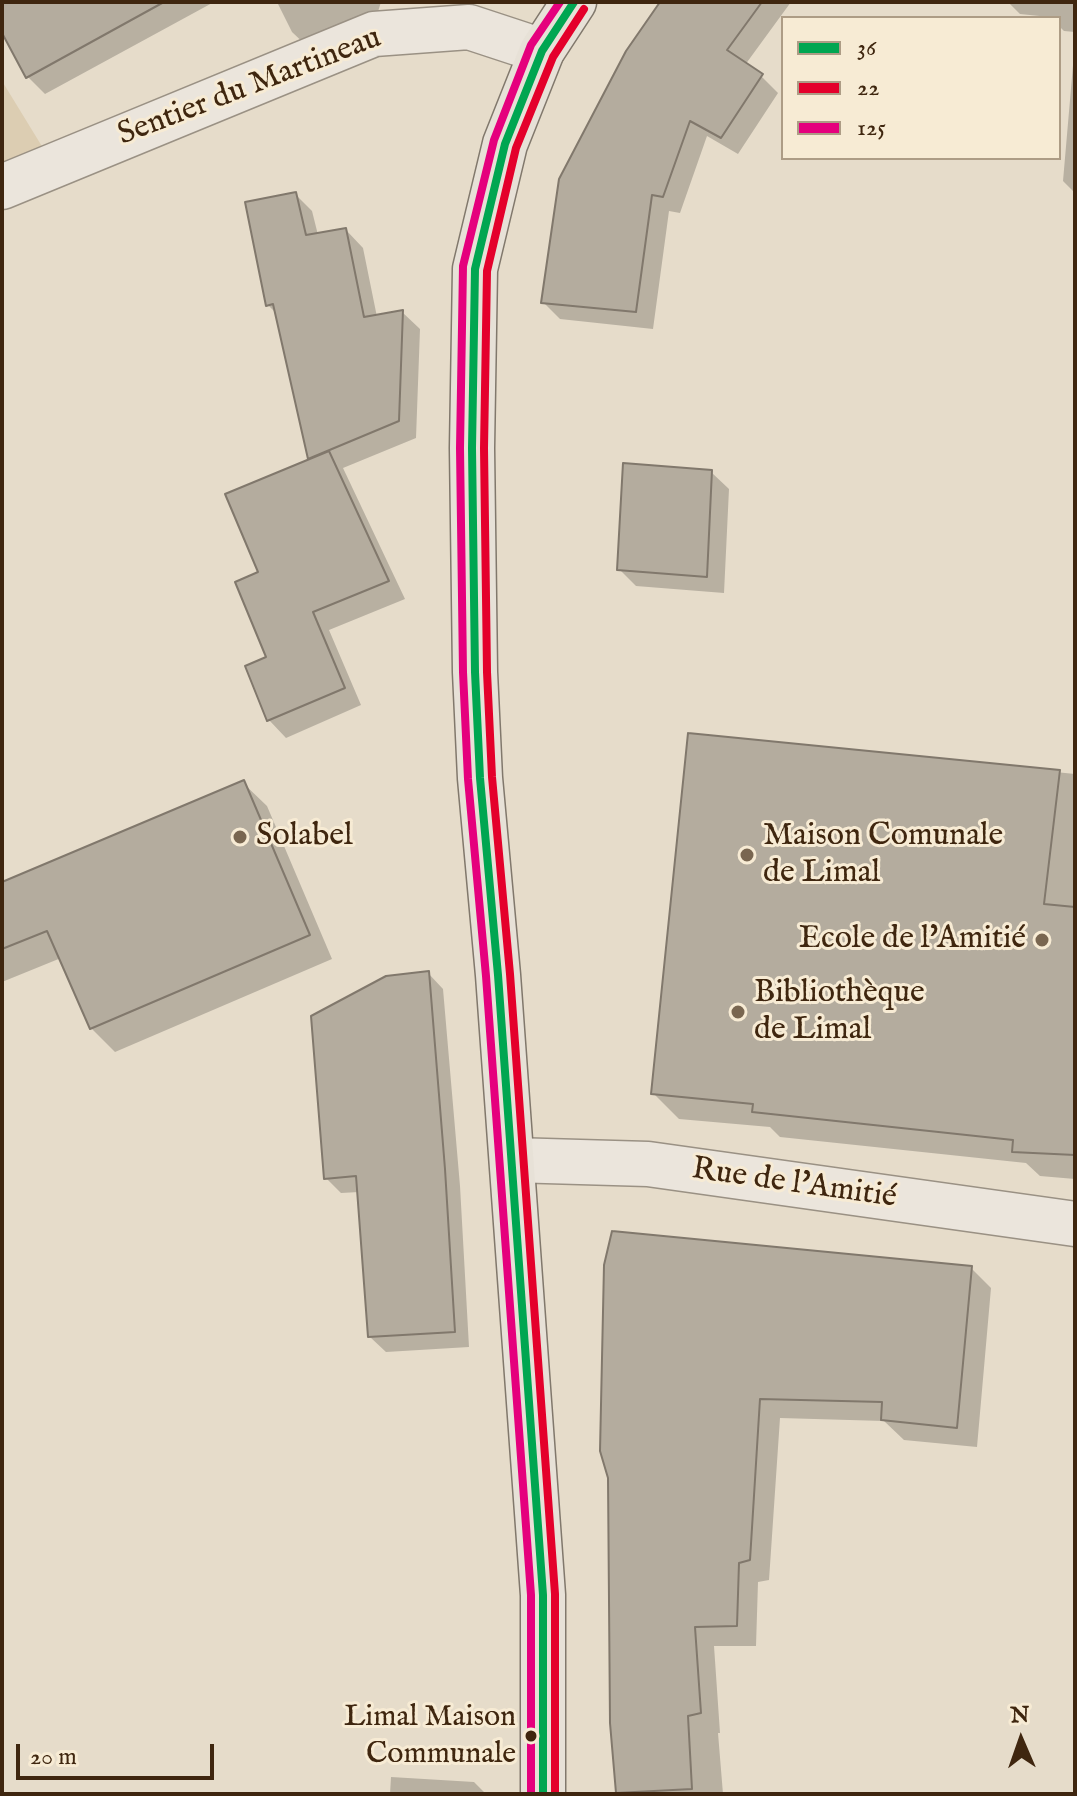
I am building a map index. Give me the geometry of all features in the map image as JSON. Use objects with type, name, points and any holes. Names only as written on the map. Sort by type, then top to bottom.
[{"type":"main road","points":[[543,1794],[543,1595],[512,1160],[480,778],[475,672],[472,448],[475,269],[505,144],[542,51],[574,2]]},
{"type":"street","name":"Sentier du Martineau","points":[[2,187],[374,34],[469,27],[542,51]]},
{"type":"street","name":"Rue de l'Amitié","points":[[512,1160],[648,1164],[1075,1224]]},
{"type":"shaded area","points":[[2,81],[54,166],[2,207]]},
{"type":"building","points":[[2,2],[164,2],[26,78],[2,33]]},
{"type":"building","points":[[660,2],[762,2],[727,50],[763,74],[721,138],[690,121],[663,197],[652,195],[636,312],[541,303],[559,179],[626,51]]},
{"type":"building","points":[[296,192],[306,235],[346,228],[364,317],[403,310],[399,421],[308,459],[273,304],[266,306],[245,202]]},
{"type":"building","points":[[329,451],[389,581],[313,612],[345,688],[267,721],[245,666],[266,657],[235,582],[258,572],[225,494]]},
{"type":"building","points":[[623,463],[712,470],[707,577],[617,570]]},
{"type":"building","points":[[688,733],[1060,770],[1044,904],[1075,907],[1075,1155],[1012,1152],[1013,1140],[752,1112],[753,1104],[651,1094]]},
{"type":"building","points":[[244,780],[310,935],[90,1029],[47,931],[2,949],[2,882]]},
{"type":"building","points":[[429,971],[455,1332],[368,1337],[356,1176],[324,1179],[311,1016],[386,976]]},
{"type":"building","points":[[612,1231],[972,1266],[957,1428],[881,1420],[882,1402],[760,1399],[750,1560],[739,1563],[737,1626],[695,1627],[701,1713],[688,1716],[692,1789],[616,1793],[610,1723],[608,1478],[600,1451],[604,1265]]},
{"type":"transit line","name":"125","points":[[531,1794],[531,1595],[486,976],[468,779],[463,672],[460,448],[463,266],[494,140],[531,45],[560,2]]},
{"type":"transit line","name":"36","points":[[543,1794],[543,1595],[498,975],[480,778],[475,672],[472,448],[475,269],[505,144],[542,51],[574,2]]},
{"type":"transit line","name":"22","points":[[555,1794],[555,1594],[510,974],[492,777],[487,672],[484,448],[487,271],[516,148],[553,57],[584,9]]},
{"type":"place","name":"Solabel","points":[[240,837]]},
{"type":"place","name":"Maison Comunale de Limal","points":[[747,855]]},
{"type":"place","name":"Ecole de l'Amitié","points":[[1042,940]]},
{"type":"place","name":"Bibliothèque de Limal","points":[[738,1012]]},
{"type":"place","name":"Limal Maison Communale","points":[[531,1736]]}]
